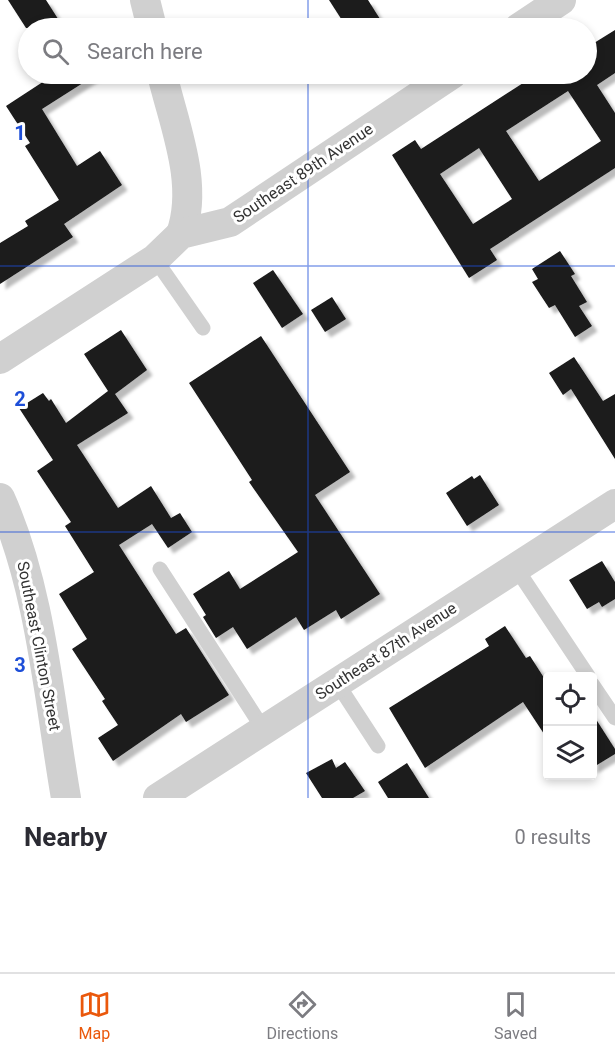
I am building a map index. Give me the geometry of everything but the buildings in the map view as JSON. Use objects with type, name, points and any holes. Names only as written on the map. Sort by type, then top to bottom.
[{"type":"street","points":[[145,0],[150,18]]},
{"type":"street","points":[[534,18],[561,0]]},
{"type":"street","points":[[0,359],[155,259],[181,234],[188,213],[189,189],[164,84]]},
{"type":"street","name":"Southeast 89th Avenue","points":[[181,234],[230,222],[437,84]]},
{"type":"street","name":"Southeast Clinton Street","points":[[0,498],[15,531],[30,585],[66,798]]},
{"type":"street","name":"Southeast 87th Avenue","points":[[158,798],[615,504]]},
{"type":"lane","points":[[155,259],[203,328]]},
{"type":"lane","points":[[516,568],[585,672]]},
{"type":"lane","points":[[160,569],[264,730]]},
{"type":"lane","points":[[337,682],[378,746]]},
{"type":"lane","points":[[597,691],[615,718]]}]
